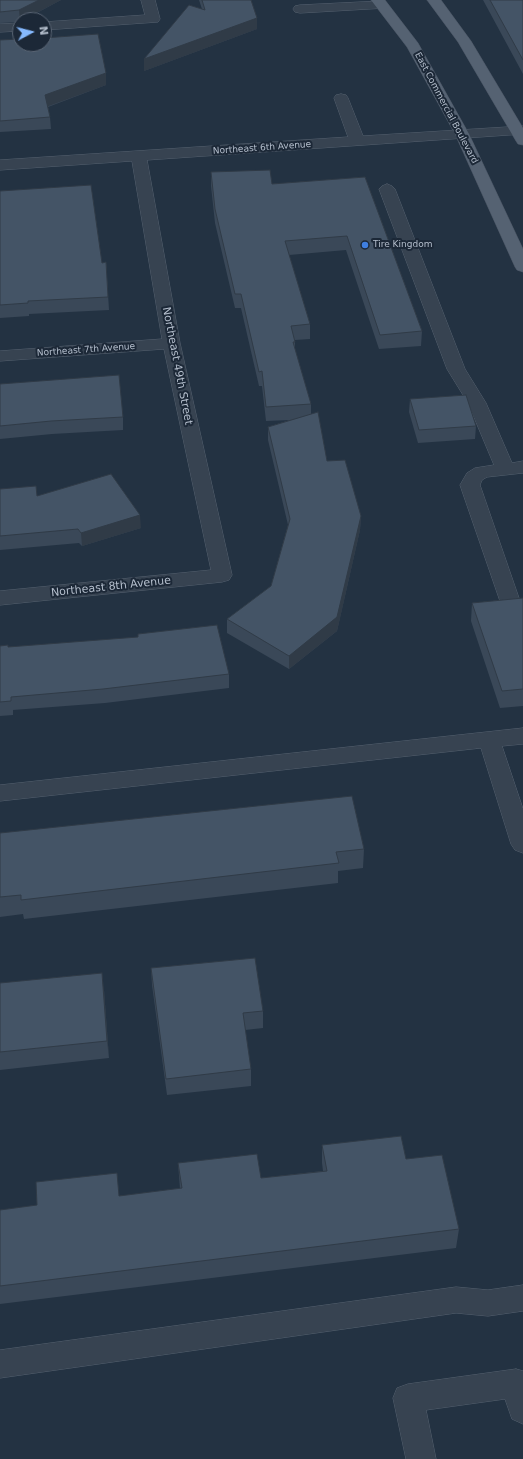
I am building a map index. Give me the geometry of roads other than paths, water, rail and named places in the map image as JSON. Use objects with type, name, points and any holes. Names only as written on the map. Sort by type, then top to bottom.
[{"type":"main road","points":[[434,0],[464,41],[521,134]]},
{"type":"main road","name":"East Commercial Boulevard","points":[[379,2],[413,46],[462,134],[523,267]]},
{"type":"street","points":[[52,25],[153,19],[148,0]]},
{"type":"street","points":[[300,9],[379,2]]},
{"type":"street","points":[[0,28],[12,27]]},
{"type":"street","points":[[341,98],[357,141]]},
{"type":"street","name":"Northeast 6th Avenue","points":[[0,165],[462,134],[521,134]]},
{"type":"street","name":"Northeast 49th Street","points":[[139,156],[171,343],[222,575]]},
{"type":"street","points":[[387,189],[456,369],[514,468],[482,472],[474,477],[470,485],[511,604]]},
{"type":"street","name":"Northeast 7th Avenue","points":[[0,356],[171,343]]},
{"type":"street","name":"Northeast 8th Avenue","points":[[0,598],[222,575]]},
{"type":"street","points":[[0,792],[523,736]]},
{"type":"street","points":[[489,739],[523,844]]},
{"type":"street","points":[[0,1364],[456,1300],[488,1303],[523,1298]]},
{"type":"street","points":[[421,1459],[408,1398],[516,1383],[523,1409]]},
{"type":"place","name":"Tire Kingdom","points":[[365,245]]}]
